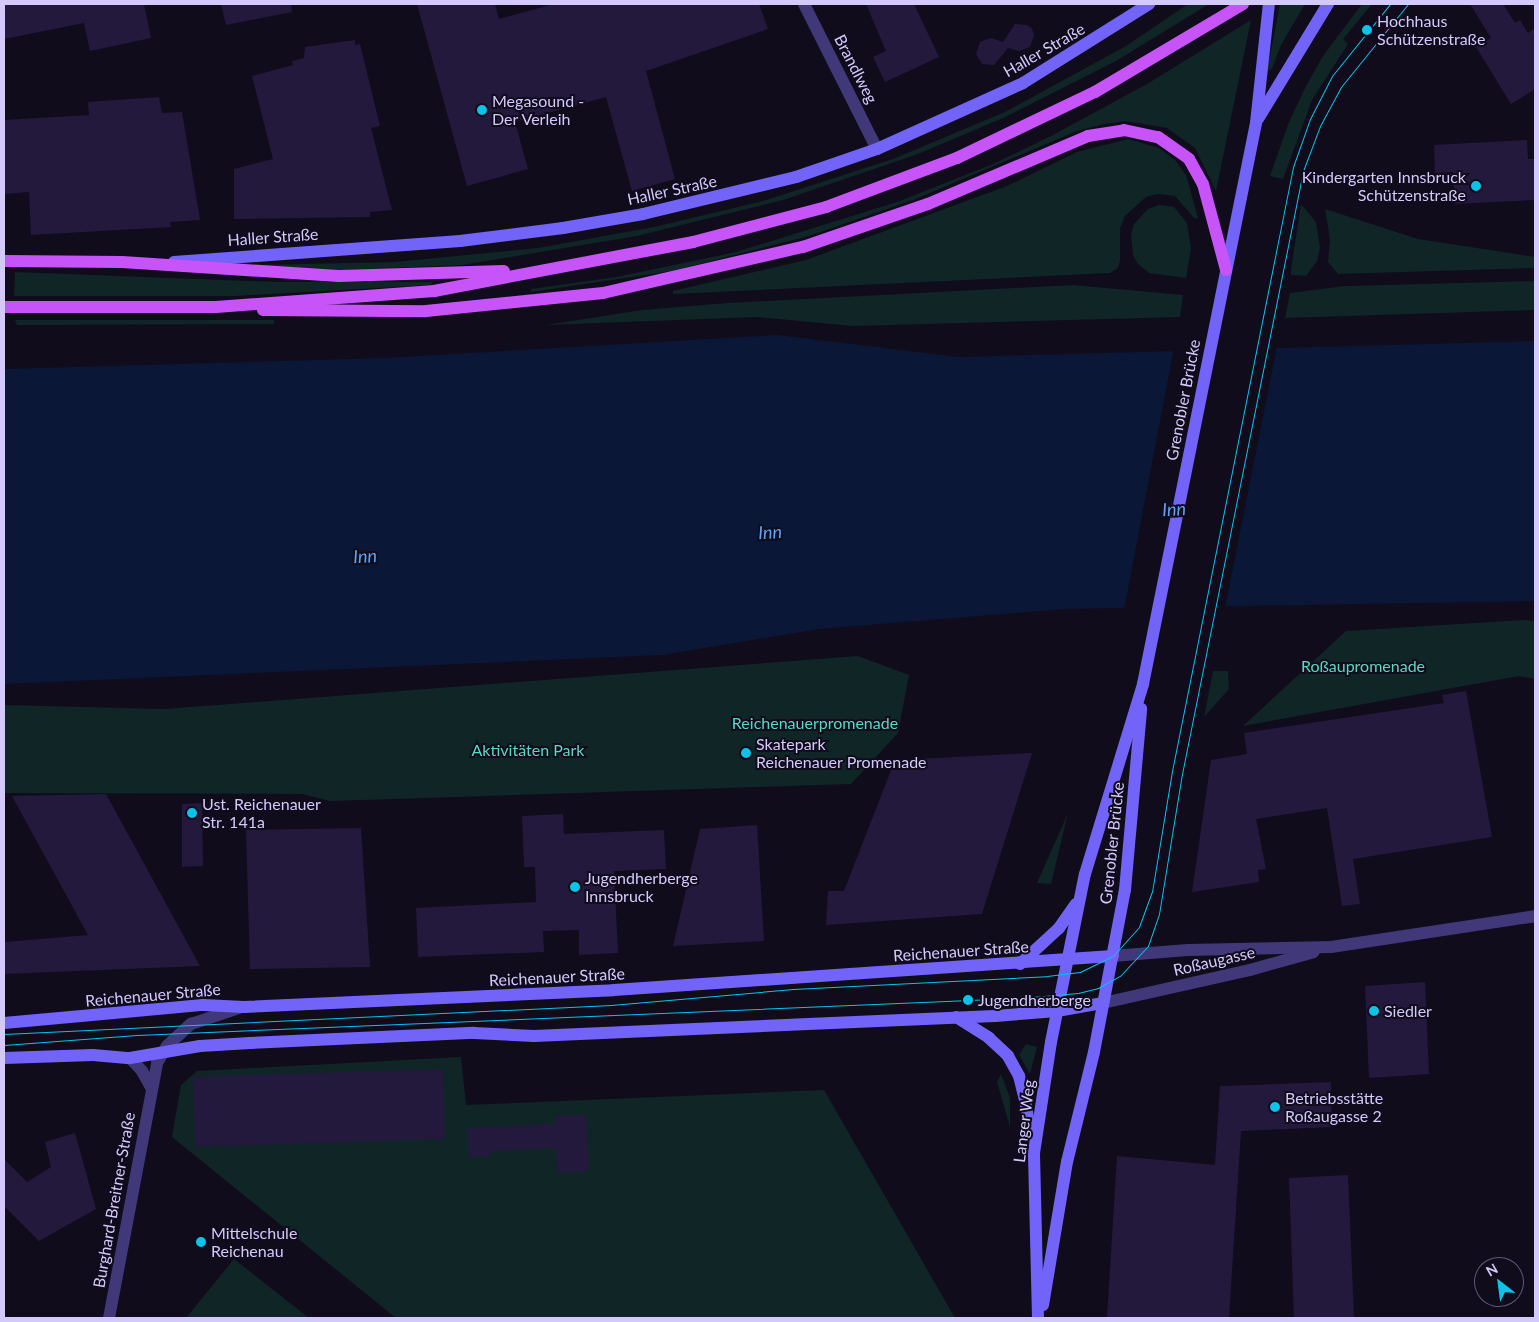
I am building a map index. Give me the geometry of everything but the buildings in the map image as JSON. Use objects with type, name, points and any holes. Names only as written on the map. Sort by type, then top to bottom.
[{"type":"main road","name":"Haller Straße","points":[[160,264],[460,241],[563,228],[723,195],[796,176],[877,149],[1023,83],[1150,4]]},
{"type":"main road","name":"Haller Straße","points":[[4,307],[216,307],[434,291],[693,242],[826,207],[894,183],[1005,137],[1095,92],[1243,4]]},
{"type":"main road","name":"Grenobler Brücke","points":[[1068,960],[1080,898],[1143,684],[1256,123],[1269,4]]},
{"type":"main road","name":"Grenobler Brücke","points":[[1256,123],[1328,4]]},
{"type":"main road","points":[[216,307],[302,312],[426,311],[604,293],[803,247],[928,204],[1088,136],[1124,130],[1158,137],[1189,159],[1203,184],[1226,270]]},
{"type":"main road","name":"Haller Straße","points":[[4,261],[160,264],[339,276],[547,269]]},
{"type":"main road","name":"Grenobler Brücke","points":[[1103,1003],[1124,890],[1143,684]]},
{"type":"main road","points":[[1020,964],[1059,928],[1080,898]]},
{"type":"main road","name":"Reichenauer Straße","points":[[4,1023],[203,1005],[244,1007],[614,990],[1020,964],[1113,956]]},
{"type":"main road","name":"Langer Weg","points":[[1039,1318],[1034,1152],[1057,1011],[1068,960]]},
{"type":"main road","points":[[4,1058],[94,1055],[130,1058],[250,1043],[474,1033],[534,1036],[956,1017],[1057,1011],[1103,1003]]},
{"type":"main road","name":"Langer Weg","points":[[1039,1318],[1067,1162],[1103,1003]]},
{"type":"main road","points":[[956,1017],[989,1038],[1008,1056],[1019,1076],[1034,1152]]},
{"type":"street","name":"Brandlweg","points":[[804,4],[877,149]]},
{"type":"street","name":"Roßaugasse","points":[[1103,1003],[1250,970],[1331,947],[1535,916]]},
{"type":"street","name":"Roßaugasse","points":[[1113,956],[1188,950],[1331,947]]},
{"type":"street","name":"Burghard-Breitner-Straße","points":[[109,1318],[151,1087],[162,1053],[192,1024],[244,1007]]},
{"type":"street","points":[[130,1058],[142,1071],[151,1087]]},
{"type":"green space","points":[[1188,4],[1209,4],[1116,61],[1003,118],[918,154],[783,200],[637,236],[462,265],[339,270],[259,265],[395,262],[538,248],[654,227],[763,201],[893,159],[1005,112],[1126,46]]},
{"type":"green space","points":[[1280,4],[1305,4],[1281,45],[1272,69],[1267,71]]},
{"type":"green space","points":[[1362,4],[1372,4],[1343,39],[1348,44],[1312,100],[1283,179],[1270,176],[1289,122],[1306,86],[1323,56]]},
{"type":"green space","points":[[1251,20],[1216,191],[1195,148],[1167,128],[1125,121],[1077,131],[913,200],[809,236],[672,271],[531,292],[531,289],[616,277],[736,252],[897,202],[993,164],[1051,136],[1147,84]]},
{"type":"green space","points":[[1128,139],[1159,148],[1175,160],[1186,175],[1198,218],[1194,218],[1175,196],[1158,194],[1146,197],[1125,216],[1120,228],[1120,261],[1118,268],[1110,273],[673,294],[673,291],[806,260],[1007,186],[1077,152]]},
{"type":"green space","points":[[1301,204],[1316,222],[1320,248],[1317,261],[1306,276],[1291,275]]},
{"type":"green space","points":[[1159,205],[1174,207],[1187,223],[1191,249],[1186,278],[1149,273],[1137,263],[1133,255],[1131,234],[1134,224],[1148,209]]},
{"type":"green space","points":[[1325,209],[1418,239],[1535,257],[1535,268],[1338,274],[1328,262],[1330,239]]},
{"type":"green space","points":[[15,272],[279,282],[433,282],[430,285],[235,296],[14,296]]},
{"type":"green space","points":[[1535,281],[1535,310],[1285,318],[1290,293],[1345,286]]},
{"type":"green space","points":[[1073,285],[1183,295],[1180,317],[853,326],[756,317],[546,325],[642,310],[727,303]]},
{"type":"green space","points":[[15,320],[274,320],[274,324],[17,325]]},
{"type":"green space","name":"Roßaupromenade","points":[[1523,620],[1535,621],[1535,679],[1519,676],[1243,726],[1346,631]]},
{"type":"green space","name":"Reichenauerpromenade","points":[[858,656],[909,675],[898,733],[851,784],[330,801],[302,794],[4,793],[4,705],[164,709]]},
{"type":"green space","points":[[1213,671],[1228,671],[1229,689],[1204,717]]},
{"type":"green space","points":[[1068,813],[1051,884],[1037,883]]},
{"type":"green space","points":[[1026,1044],[1037,1047],[1030,1074],[1019,1055]]},
{"type":"green space","points":[[461,1057],[466,1105],[824,1090],[955,1318],[396,1318],[172,1137],[181,1085],[197,1071]]},
{"type":"green space","points":[[1001,1074],[1010,1098],[1010,1127],[997,1082]]},
{"type":"green space","points":[[234,1259],[309,1318],[186,1318]]},
{"type":"water","name":"Inn","points":[[777,335],[959,357],[1535,341],[1535,601],[1064,609],[819,629],[662,655],[4,684],[4,369],[384,358]]},
{"type":"pier","points":[[1277,346],[1225,608],[1124,610],[1174,348]]},
{"type":"tram line","points":[[4,1034],[611,1005],[793,989],[1047,976],[1080,972],[1113,956],[1139,927],[1152,892],[1172,771],[1293,167],[1310,119],[1332,76],[1390,4]]},
{"type":"tram line","points":[[4,1045],[137,1035],[1021,998],[1078,993],[1098,988],[1120,976],[1148,946],[1159,914],[1182,774],[1303,171],[1320,126],[1341,87],[1408,4]]},
{"type":"place","name":"Hochhaus Schützenstraße","points":[[1367,30]]},
{"type":"place","name":"Megasound - Der Verleih","points":[[482,110]]},
{"type":"place","name":"Kindergarten Innsbruck Schützenstraße","points":[[1476,186]]},
{"type":"place","name":"Skatepark Reichenauer Promenade","points":[[746,753]]},
{"type":"place","name":"Ust. Reichenauer Str. 141a","points":[[192,813]]},
{"type":"place","name":"Jugendherberge Innsbruck","points":[[575,887]]},
{"type":"place","name":"Jugendherberge","points":[[968,1000]]},
{"type":"place","name":"Siedler","points":[[1374,1011]]},
{"type":"place","name":"Betriebsstätte Roßaugasse 2","points":[[1275,1107]]},
{"type":"place","name":"Mittelschule Reichenau","points":[[201,1242]]},
{"type":"park label","name":"Aktivitäten Park","points":[[528,750]]}]
